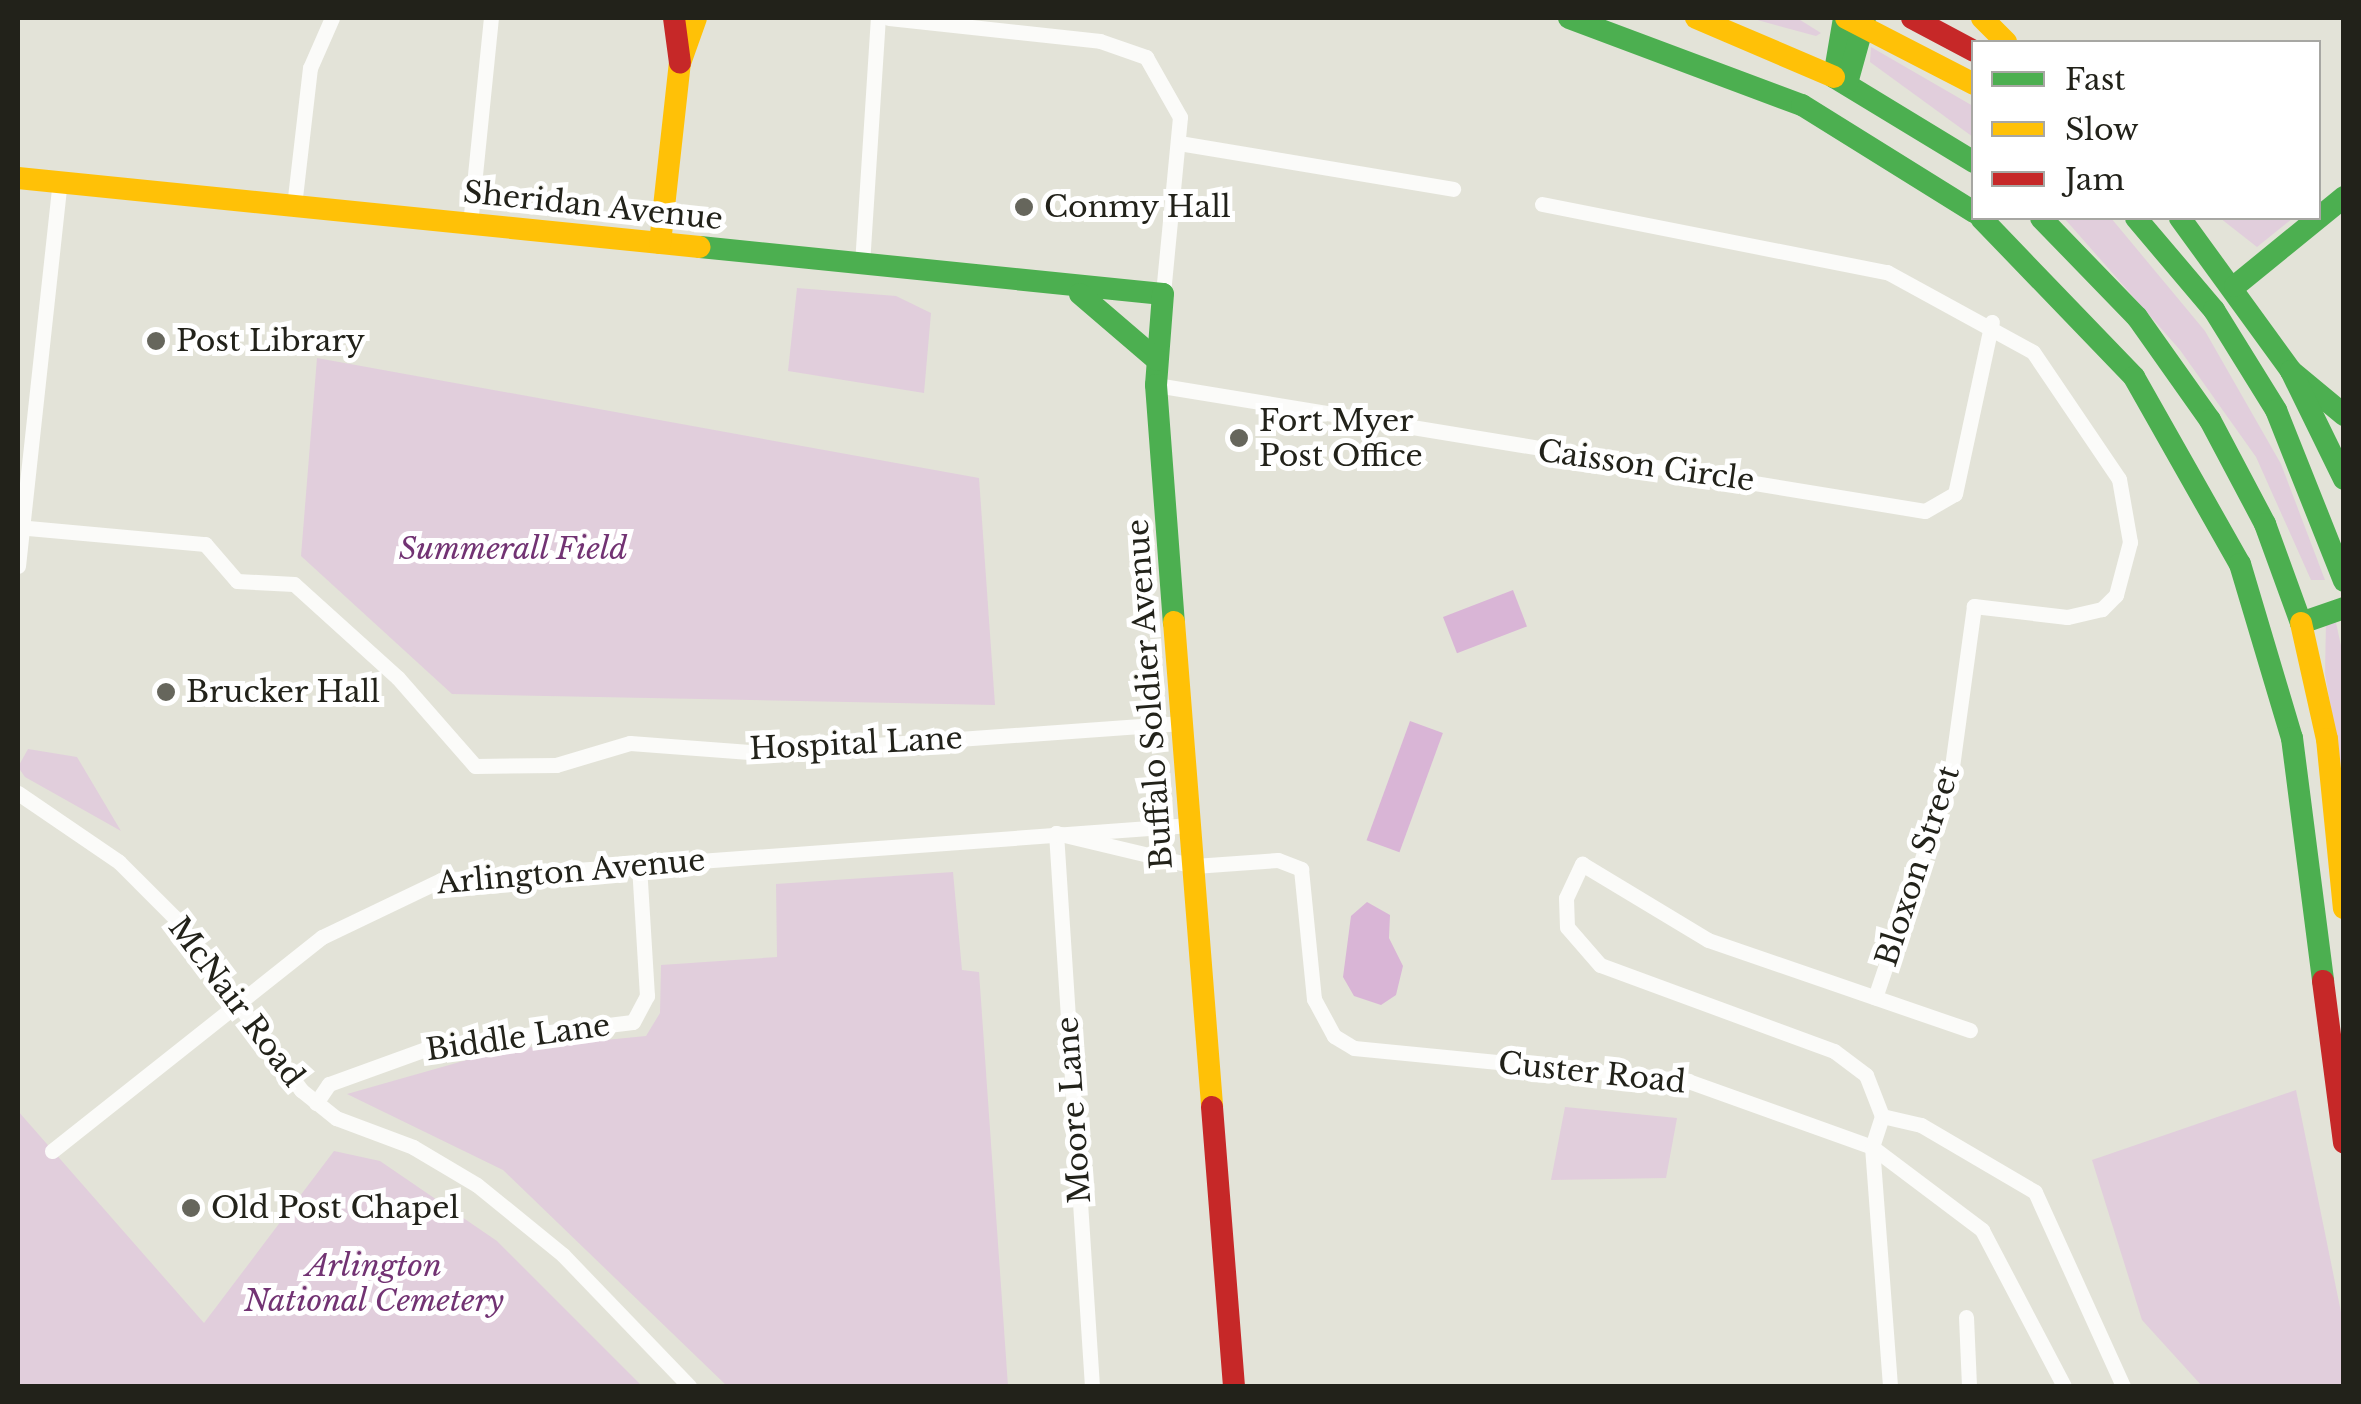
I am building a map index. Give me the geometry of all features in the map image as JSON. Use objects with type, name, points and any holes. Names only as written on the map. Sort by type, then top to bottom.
[{"type":"main road","points":[[674,18],[680,63]]},
{"type":"main road","points":[[660,243],[680,63],[696,18]]},
{"type":"main road","points":[[1570,18],[1802,105],[1971,210]]},
{"type":"main road","points":[[1696,18],[1840,80],[1971,160]]},
{"type":"main road","points":[[1845,18],[1849,56]]},
{"type":"main road","points":[[1845,18],[1971,82]]},
{"type":"main road","points":[[1840,80],[1864,18]]},
{"type":"main road","points":[[1912,18],[1971,49]]},
{"type":"main road","points":[[1982,18],[2004,40]]},
{"type":"main road","name":"Sheridan Avenue","points":[[18,178],[862,264],[1073,290],[1163,294]]},
{"type":"main road","points":[[2321,216],[2344,197]]},
{"type":"main road","points":[[1983,220],[2134,377],[2240,564],[2292,738],[2344,1142]]},
{"type":"main road","points":[[2044,220],[2112,288],[2192,390],[2249,490],[2307,612],[2327,738],[2344,908]]},
{"type":"main road","points":[[2138,220],[2214,310],[2276,410],[2344,580]]},
{"type":"main road","points":[[2182,220],[2235,286],[2290,371],[2344,479]]},
{"type":"main road","points":[[2235,286],[2316,220]]},
{"type":"main road","points":[[1073,290],[1110,310],[1156,360]]},
{"type":"main road","name":"Buffalo Soldier Avenue","points":[[1163,294],[1156,385],[1234,1386]]},
{"type":"main road","points":[[2290,371],[2344,415]]},
{"type":"main road","points":[[2307,612],[2344,592]]},
{"type":"main road","points":[[2307,612],[2344,608]]},
{"type":"street","points":[[294,206],[310,68],[332,18]]},
{"type":"street","points":[[470,224],[491,18]]},
{"type":"street","points":[[862,264],[878,18]]},
{"type":"street","name":"Buffalo Soldier Avenue","points":[[889,18],[1100,41],[1135,52],[1163,75],[1180,117],[1163,294]]},
{"type":"street","points":[[1179,143],[1453,189]]},
{"type":"street","points":[[18,566],[28,528],[60,182]]},
{"type":"street","name":"Bloxon Street","points":[[1542,204],[1888,272],[1992,322],[2046,364],[2119,479],[2131,512],[2126,572],[2116,595],[2087,614],[1974,606],[1951,773],[1875,997]]},
{"type":"street","name":"Caisson Circle","points":[[1156,385],[1925,512],[1955,494],[1992,322]]},
{"type":"street","name":"Hospital Lane","points":[[28,528],[205,544],[237,581],[294,584],[398,678],[475,766],[556,766],[630,742],[763,753],[1182,722]]},
{"type":"street","name":"McNair Road","points":[[18,793],[119,862],[197,943],[238,1005],[316,1102],[478,1185],[563,1255],[690,1386]]},
{"type":"street","name":"Arlington Avenue","points":[[52,1150],[322,938],[397,894],[484,874],[1190,825]]},
{"type":"street","name":"Arlington Avenue","points":[[1056,833],[1194,866]]},
{"type":"street","name":"Moore Lane","points":[[1056,833],[1092,1386]]},
{"type":"street","name":"Custer Road","points":[[1194,866],[1278,860],[1300,868],[1314,998],[1334,1036],[1354,1048],[1688,1080],[1872,1148],[1982,1230],[2064,1386]]},
{"type":"street","name":"Biddle Lane","points":[[316,1102],[329,1084],[434,1046],[632,1022],[647,996],[639,864]]},
{"type":"street","name":"Bloxon Street","points":[[1882,1116],[1856,1062],[1600,965],[1567,927],[1566,898],[1582,864],[1708,940],[1970,1030]]},
{"type":"street","points":[[1890,1386],[1872,1148],[1882,1116],[1921,1125],[2035,1192],[2123,1386]]},
{"type":"street","points":[[1966,1317],[1969,1386]]},
{"type":"green space","points":[[1750,18],[1797,18],[1821,33],[1816,36]]},
{"type":"green space","points":[[1871,47],[1971,105],[1971,136],[1870,62]]},
{"type":"green space","points":[[2066,220],[2113,220],[2205,331],[2281,464],[2325,580],[2311,580],[2256,457],[2180,350]]},
{"type":"green space","points":[[2223,220],[2291,220],[2257,247]]},
{"type":"green space","points":[[797,288],[896,296],[931,313],[924,393],[788,371]]},
{"type":"green space","name":"Summerall Field","points":[[317,358],[979,478],[995,705],[452,694],[301,556]]},
{"type":"green space","points":[[2335,618],[2343,655],[2343,778],[2325,674],[2326,621]]},
{"type":"green space","points":[[28,749],[77,757],[121,831],[25,777],[18,767]]},
{"type":"green space","points":[[953,872],[962,970],[979,972],[1008,1386],[727,1386],[503,1170],[347,1094],[502,1050],[646,1036],[660,1013],[661,965],[777,957],[776,884]]},
{"type":"green space","points":[[2296,1090],[2343,1322],[2343,1386],[2202,1386],[2142,1320],[2092,1160]]},
{"type":"green space","points":[[1565,1107],[1677,1118],[1666,1178],[1551,1180]]},
{"type":"green space","name":"Arlington National Cemetery","points":[[18,1111],[204,1323],[334,1151],[380,1161],[497,1241],[642,1386],[18,1386]]},
{"type":"shaded area","points":[[1513,590],[1527,626],[1457,653],[1443,617]]},
{"type":"shaded area","points":[[1410,721],[1443,733],[1399,852],[1367,840]]},
{"type":"shaded area","points":[[1367,902],[1390,915],[1389,938],[1403,966],[1396,995],[1381,1005],[1354,996],[1343,977],[1351,916]]},
{"type":"traffic: fast","points":[[1569,18],[1802,105],[1971,210]]},
{"type":"traffic: fast","points":[[1844,18],[1834,77],[1971,160]]},
{"type":"traffic: fast","points":[[1847,83],[1865,18]]},
{"type":"traffic: fast","points":[[2321,216],[2344,197]]},
{"type":"traffic: fast","points":[[1983,220],[2134,377],[2240,564],[2292,738],[2323,981]]},
{"type":"traffic: fast","points":[[2043,220],[2137,317],[2210,420],[2265,524],[2301,623],[2344,608]]},
{"type":"traffic: fast","points":[[2138,220],[2214,310],[2276,410],[2344,581]]},
{"type":"traffic: fast","points":[[2181,220],[2291,371],[2344,415]]},
{"type":"traffic: fast","points":[[2235,286],[2316,220]]},
{"type":"traffic: fast","points":[[700,247],[1163,294],[1156,385],[1174,622]]},
{"type":"traffic: fast","points":[[1080,294],[1157,360]]},
{"type":"traffic: fast","points":[[2291,371],[2344,479]]},
{"type":"traffic: slow","points":[[660,243],[680,63],[696,18]]},
{"type":"traffic: slow","points":[[1696,18],[1834,77]]},
{"type":"traffic: slow","points":[[1846,18],[1971,82]]},
{"type":"traffic: slow","points":[[1982,18],[2004,40]]},
{"type":"traffic: slow","points":[[18,178],[700,247]]},
{"type":"traffic: slow","points":[[1174,622],[1212,1107]]},
{"type":"traffic: slow","points":[[2301,623],[2327,739],[2344,908]]},
{"type":"traffic: jam","points":[[674,18],[680,63]]},
{"type":"traffic: jam","points":[[1912,18],[1971,49]]},
{"type":"traffic: jam","points":[[2323,981],[2344,1143]]},
{"type":"traffic: jam","points":[[1212,1107],[1234,1386]]},
{"type":"place","name":"Conmy Hall","points":[[1024,207]]},
{"type":"place","name":"Post Library","points":[[156,341]]},
{"type":"place","name":"Fort Myer Post Office","points":[[1239,438]]},
{"type":"place","name":"Brucker Hall","points":[[166,692]]},
{"type":"place","name":"Old Post Chapel","points":[[191,1208]]}]
